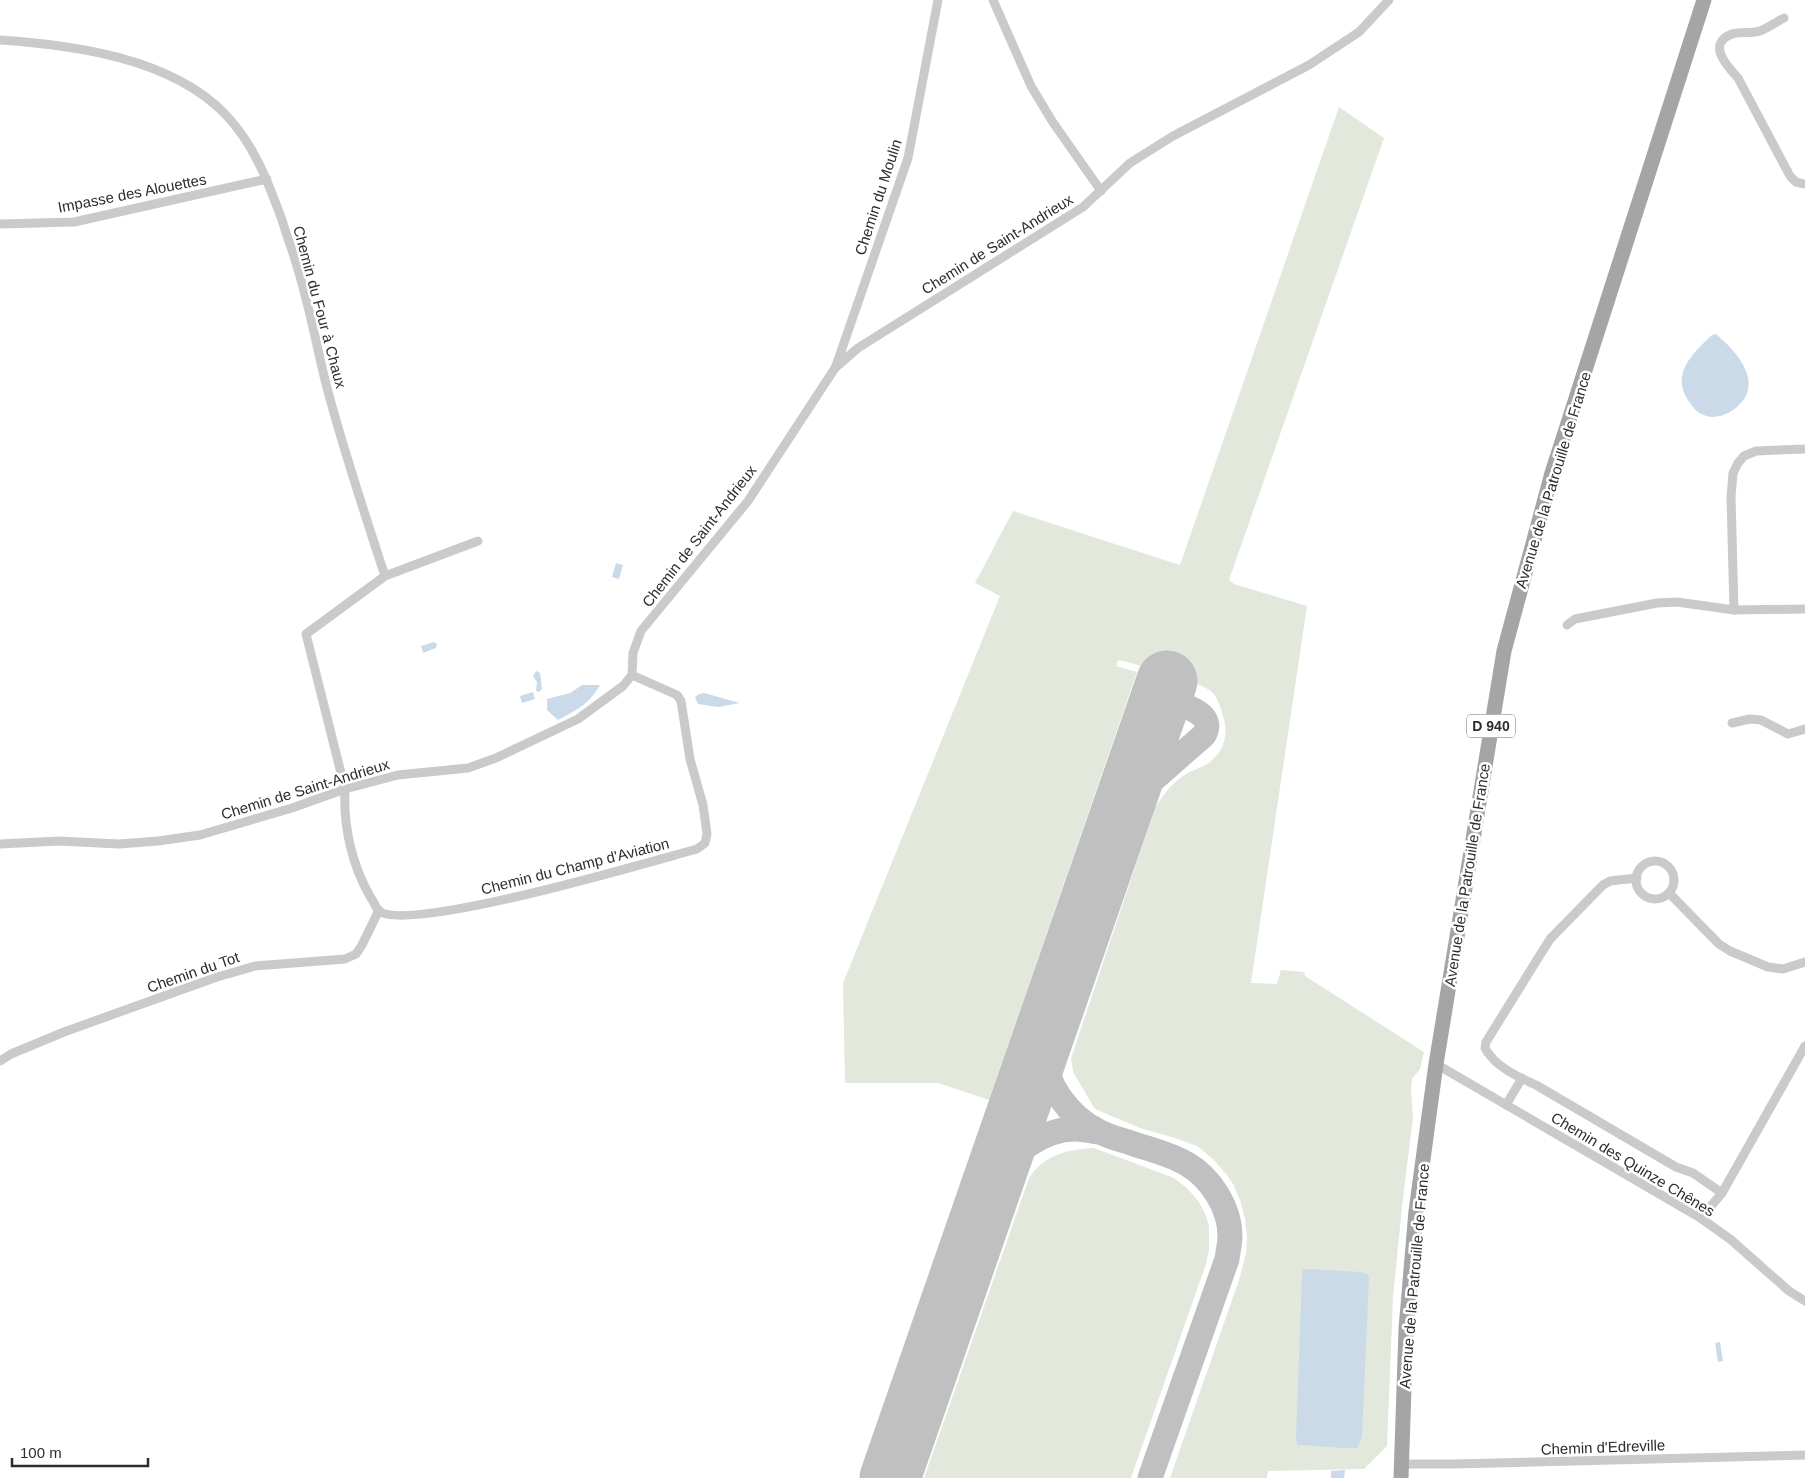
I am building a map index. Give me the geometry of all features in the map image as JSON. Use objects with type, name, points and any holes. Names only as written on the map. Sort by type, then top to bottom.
[{"type":"main road","name":"Avenue de la Patrouille de France","points":[[1401,1471],[1406,1330],[1416,1211],[1436,1064],[1504,651],[1552,473],[1704,0]]},
{"type":"street","name":"Chemin du Moulin","points":[[835,368],[908,158],[938,0]]},
{"type":"street","points":[[993,0],[1031,86],[1052,121],[1101,190]]},
{"type":"street","name":"Chemin de Saint-Andrieux","points":[[0,844],[59,841],[119,844],[158,842],[200,835],[292,808],[345,789],[398,775],[468,768],[496,758],[578,719],[623,686],[632,676],[633,653],[641,631],[748,501],[835,368],[858,348],[1083,207],[1130,163],[1173,136],[1309,65],[1359,32],[1389,0]]},
{"type":"street","points":[[1784,18],[1758,31],[1732,34],[1720,45],[1720,52],[1725,64],[1738,78],[1790,176],[1796,182],[1805,184]]},
{"type":"street","name":"Chemin du Four à Chaux","points":[[0,40],[41,43],[106,54],[158,71],[182,82],[225,114],[240,132],[267,179],[296,264],[326,384],[348,461],[385,576]]},
{"type":"street","name":"Impasse des Alouettes","points":[[0,224],[74,222],[267,179]]},
{"type":"street","points":[[1734,610],[1731,497],[1733,473],[1744,456],[1756,451],[1805,449]]},
{"type":"street","points":[[378,910],[362,882],[351,848],[344,806],[345,789],[306,634],[385,576],[478,541]]},
{"type":"street","points":[[1567,625],[1576,619],[1657,603],[1677,602],[1734,610],[1805,609]]},
{"type":"street","name":"Chemin du Champ d'Aviation","points":[[378,910],[387,915],[403,916],[461,909],[545,891],[697,849],[704,843],[707,834],[703,805],[690,759],[681,700],[677,695],[632,676]]},
{"type":"street","points":[[1732,723],[1750,719],[1761,720],[1788,734],[1805,729]]},
{"type":"street","points":[[1652,862],[1661,862],[1669,868],[1673,874],[1674,882],[1669,893],[1660,898],[1647,897],[1641,892],[1637,885],[1637,878],[1641,868],[1652,862]]},
{"type":"street","points":[[1637,878],[1610,881],[1603,885],[1550,939],[1484,1048],[1490,1058],[1522,1078],[1536,1084],[1676,1167],[1693,1173],[1722,1193]]},
{"type":"street","points":[[1669,893],[1719,944],[1736,954],[1768,967],[1784,968],[1805,962]]},
{"type":"street","name":"Chemin du Tot","points":[[0,1061],[64,1032],[217,977],[255,966],[345,959],[356,954],[359,950],[378,910]]},
{"type":"street","points":[[1711,1206],[1722,1193],[1805,1046]]},
{"type":"street","name":"Chemin des Quinze Chênes","points":[[1436,1064],[1699,1217],[1730,1239],[1789,1291],[1805,1301]]},
{"type":"street","points":[[1506,1105],[1522,1078]]},
{"type":"street","name":"Chemin d'Edreville","points":[[1401,1471],[1453,1464],[1805,1455]]},
{"type":"shaded area","points":[[1339,107],[1384,138],[1229,580],[1234,584],[1307,606],[1251,983],[1277,984],[1281,970],[1304,972],[1305,976],[1424,1052],[1420,1069],[1412,1079],[1411,1088],[1413,1117],[1393,1298],[1387,1446],[1364,1469],[1268,1471],[1267,1478],[1170,1478],[1240,1277],[1246,1253],[1245,1219],[1233,1184],[1213,1159],[1197,1146],[1140,1128],[1095,1109],[1073,1072],[1071,1058],[1155,808],[1175,782],[1210,762],[1224,743],[1225,724],[1217,699],[1212,692],[1182,678],[1118,660],[1116,666],[1137,672],[989,1100],[938,1083],[845,1083],[843,983],[1000,596],[975,583],[1013,511],[1180,565]]},
{"type":"shaded area","points":[[1094,1148],[1174,1178],[1187,1188],[1199,1202],[1209,1226],[1209,1250],[1206,1264],[1131,1478],[924,1478],[1029,1178],[1042,1164],[1057,1155],[1075,1150]]},
{"type":"water","points":[[1716,334],[1732,350],[1745,368],[1748,388],[1745,398],[1737,407],[1725,414],[1712,417],[1699,413],[1690,403],[1684,393],[1682,374],[1691,357],[1712,335]]},
{"type":"water","points":[[616,563],[623,565],[619,579],[612,577]]},
{"type":"water","points":[[434,642],[437,644],[436,648],[423,653],[421,646]]},
{"type":"water","points":[[536,671],[540,673],[542,689],[539,692],[536,691],[537,682],[533,676]]},
{"type":"water","points":[[582,685],[600,685],[582,706],[558,720],[547,710],[547,699],[570,693]]},
{"type":"water","points":[[533,692],[535,699],[522,703],[520,696]]},
{"type":"water","points":[[704,693],[740,703],[718,707],[698,704],[695,697]]},
{"type":"water","points":[[1303,1270],[1361,1272],[1367,1274],[1369,1278],[1362,1437],[1357,1448],[1298,1445],[1296,1439],[1302,1275]]},
{"type":"water","points":[[1720,1342],[1723,1361],[1718,1362],[1715,1343]]},
{"type":"water","points":[[1345,1470],[1344,1478],[1331,1478],[1331,1471]]},
{"type":"taxiway","points":[[1120,816],[1131,799],[1204,735],[1207,724],[1202,715],[1197,712],[1173,702],[1163,704],[1156,711]]},
{"type":"taxiway","points":[[1046,1030],[1045,1065],[1054,1088],[1069,1109],[1088,1125],[1103,1133],[1169,1155],[1196,1170],[1218,1195],[1227,1215],[1230,1239],[1227,1259],[1150,1478]]},
{"type":"taxiway","points":[[994,1179],[1019,1152],[1051,1133],[1078,1129],[1098,1132]]},
{"type":"runway","points":[[890,1478],[1167,681]]}]
